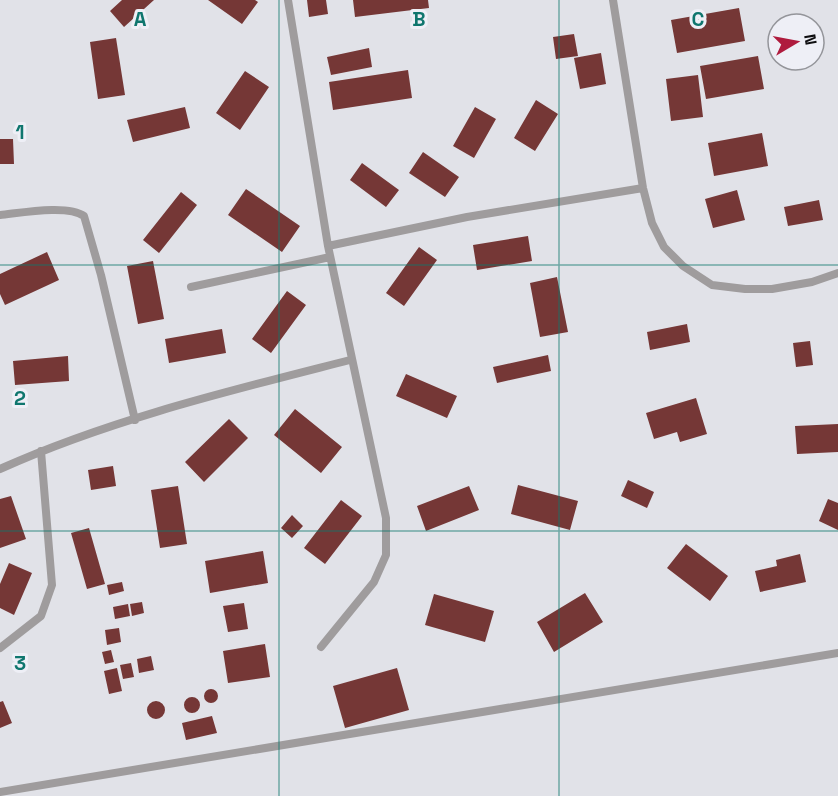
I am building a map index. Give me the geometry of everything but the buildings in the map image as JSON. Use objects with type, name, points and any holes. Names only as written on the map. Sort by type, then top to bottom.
[{"type":"lane","points":[[288,0],[330,257],[350,360],[386,518],[386,555],[374,582],[321,647]]},
{"type":"lane","points":[[614,0],[643,188],[652,223],[664,247],[683,266],[712,285],[745,290],[772,289],[812,282],[838,273]]},
{"type":"lane","points":[[328,246],[466,217],[643,188]]},
{"type":"lane","points":[[0,215],[58,210],[78,212],[84,216],[101,275],[135,420]]},
{"type":"lane","points":[[191,287],[330,257]]},
{"type":"lane","points":[[0,469],[41,451],[135,420],[350,360]]},
{"type":"lane","points":[[0,648],[41,616],[52,585],[41,451]]},
{"type":"lane","points":[[0,792],[838,653]]}]
